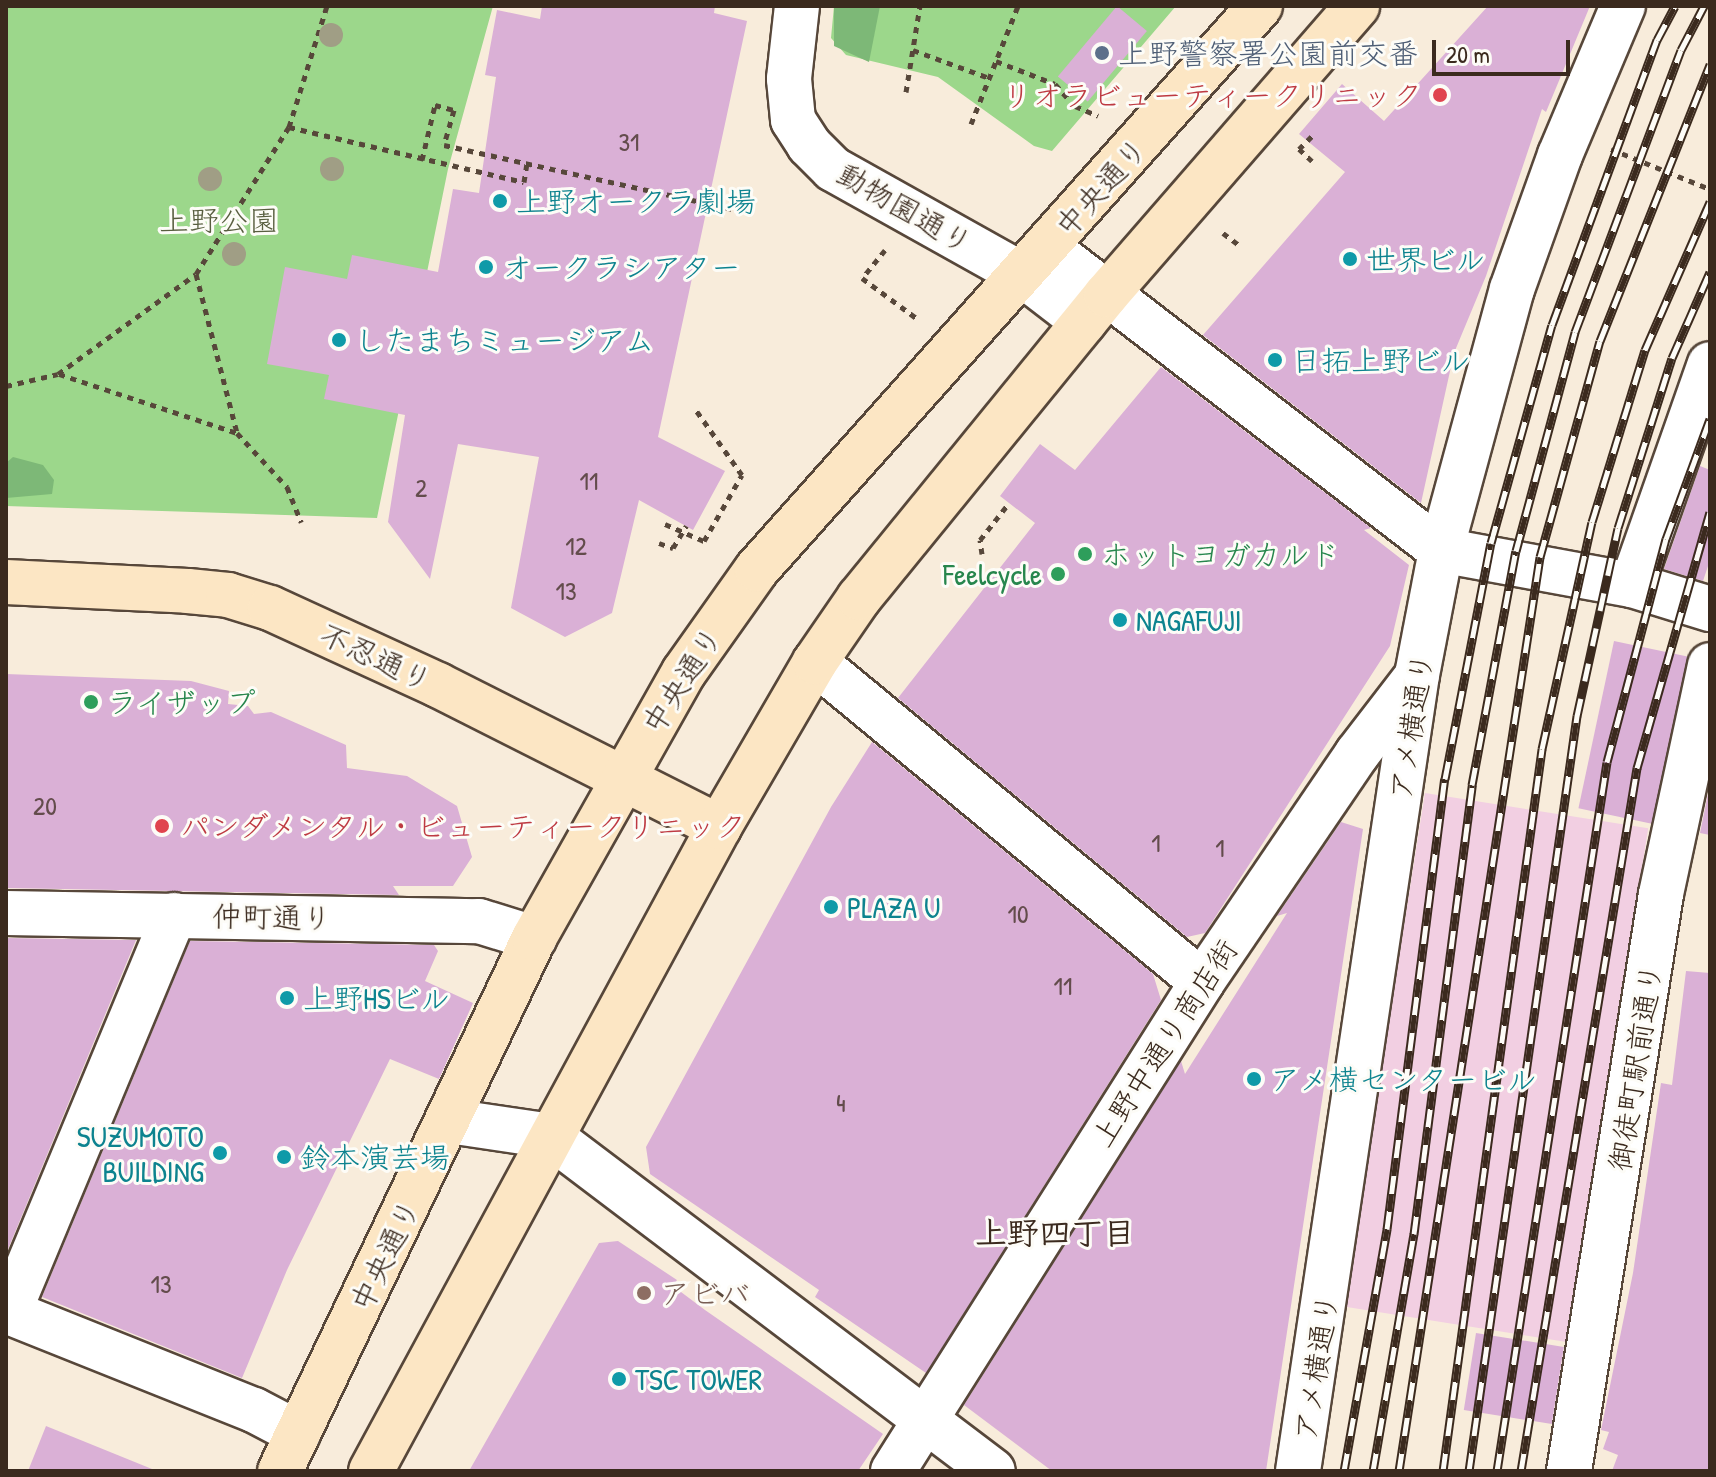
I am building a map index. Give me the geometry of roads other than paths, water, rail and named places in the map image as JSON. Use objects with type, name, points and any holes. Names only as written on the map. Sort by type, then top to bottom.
[{"type":"main road","name":"中央通り","points":[[289,1452],[534,938],[621,776],[684,672],[757,569],[1260,6]]},
{"type":"main road","points":[[371,1471],[719,827],[815,662],[859,598],[1095,309],[1357,6]]},
{"type":"main road","name":"不忍通り","points":[[6,582],[188,591],[270,608],[621,776],[719,827]]},
{"type":"street","name":"動物園通り","points":[[797,6],[790,93],[793,120],[809,145],[833,169],[1035,261],[1095,309],[1441,550]]},
{"type":"street","name":"アメ横通り","points":[[1298,1471],[1417,675],[1441,550],[1512,289],[1570,132],[1623,6]]},
{"type":"street","points":[[1632,585],[1710,364]]},
{"type":"street","points":[[1441,550],[1632,585],[1710,609]]},
{"type":"street","points":[[815,662],[1202,982]]},
{"type":"street","name":"御徒町駅前通り","points":[[1569,1471],[1661,894],[1710,665]]},
{"type":"street","name":"上野中通り商店街","points":[[893,1471],[1202,982],[1357,754],[1417,675]]},
{"type":"street","name":"仲町通り","points":[[6,913],[479,921],[534,938]]},
{"type":"street","points":[[174,915],[8,1312],[254,1410],[289,1452]]},
{"type":"street","points":[[449,1121],[550,1136],[993,1471]]},
{"type":"railway","points":[[1344,1471],[1387,1229],[1445,779],[1491,543],[1552,325],[1657,40],[1675,6]]},
{"type":"railway","points":[[1373,1471],[1414,1234],[1472,785],[1516,551],[1575,332],[1681,50],[1704,6]]},
{"type":"railway","points":[[1399,1471],[1540,557],[1600,341],[1710,64]]},
{"type":"railway","points":[[1443,1471],[1542,749],[1592,522],[1645,350],[1710,202]]},
{"type":"railway","points":[[1469,1471],[1577,716],[1618,528],[1672,358],[1710,272]]},
{"type":"railway","points":[[1497,1471],[1607,762],[1666,539],[1710,419]]},
{"type":"railway","points":[[1521,1471],[1637,768],[1710,512]]},
{"type":"place","name":"上野警察署公園前交番","points":[[1102,53]]},
{"type":"place","name":"リオラビューティークリニック","points":[[1440,95]]},
{"type":"place","name":"上野オークラ劇場","points":[[500,201]]},
{"type":"place","name":"世界ビル","points":[[1350,259]]},
{"type":"place","name":"オークラシアター","points":[[486,267]]},
{"type":"place","name":"したまちミュージアム","points":[[339,340]]},
{"type":"place","name":"日拓上野ビル","points":[[1275,360]]},
{"type":"place","name":"ホットヨガカルド","points":[[1085,554]]},
{"type":"place","name":"Feelcycle","points":[[1058,574]]},
{"type":"place","name":"NAGAFUJI","points":[[1120,620]]},
{"type":"place","name":"ライザップ","points":[[91,702]]},
{"type":"place","name":"パンダメンタル・ビューティークリニック","points":[[162,826]]},
{"type":"place","name":"PLAZA U","points":[[831,907]]},
{"type":"place","name":"上野HSビル","points":[[287,998]]},
{"type":"place","name":"アメ横センタービル","points":[[1254,1079]]},
{"type":"place","name":"SUZUMOTO BUILDING","points":[[220,1153]]},
{"type":"place","name":"鈴本演芸場","points":[[284,1157]]},
{"type":"place","name":"アビバ","points":[[644,1293]]},
{"type":"place","name":"TSC TOWER","points":[[619,1379]]},
{"type":"district","name":"上野四丁目","points":[[1055,1233]]},
{"type":"park label","name":"上野公園","points":[[219,220]]}]
